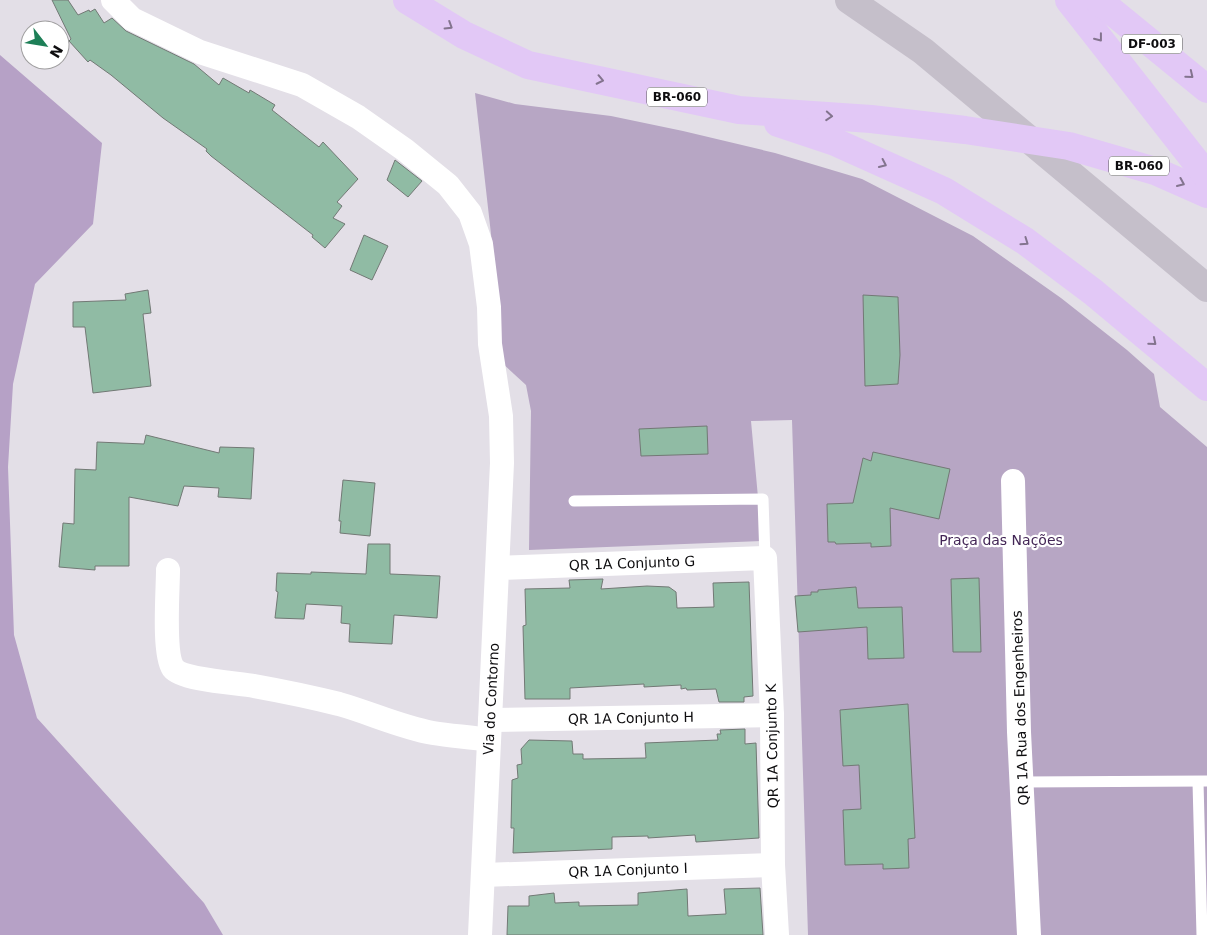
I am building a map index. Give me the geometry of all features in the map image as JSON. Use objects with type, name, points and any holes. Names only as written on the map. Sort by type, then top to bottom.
[{"type":"highway","name":"BR-060","points":[[407,0],[464,35],[528,65],[739,110],[871,119],[965,130],[1069,146],[1155,171],[1207,194]]},
{"type":"highway","points":[[1069,0],[1207,176]]},
{"type":"highway","name":"DF-003","points":[[1098,0],[1207,89]]},
{"type":"highway","points":[[739,110],[835,142],[944,191],[1025,241],[1093,292],[1207,387]]},
{"type":"street","name":"Via do Contorno","points":[[113,0],[132,19],[200,52],[302,85],[358,117],[405,150],[448,185],[470,213],[481,244],[489,307],[490,344],[500,416],[502,464],[480,935]]},
{"type":"street","points":[[849,0],[923,51],[1207,288]]},
{"type":"street","name":"QR 1A Rua dos Engenheiros","points":[[1013,481],[1019,732],[1030,935]]},
{"type":"street","name":"QR 1A Conjunto G","points":[[498,568],[765,558]]},
{"type":"street","name":"QR 1A Conjunto K","points":[[765,558],[772,715],[773,865],[777,935]]},
{"type":"street","name":"QR 1A Conjunto H","points":[[168,570],[167,637],[169,657],[173,668],[189,676],[252,686],[340,704],[399,725],[433,733],[772,715]]},
{"type":"street","name":"QR 1A Conjunto I","points":[[483,875],[773,865]]},
{"type":"lane","points":[[574,501],[762,499],[765,558]]},
{"type":"lane","points":[[1022,782],[1203,782],[1202,935]]},
{"type":"green space","name":"Praça das Nações","points":[[475,93],[515,104],[611,116],[683,131],[775,153],[862,179],[973,236],[1061,298],[1154,374],[1160,407],[1207,447],[1207,935],[808,935],[792,420],[751,421],[762,541],[529,550],[531,411],[526,385],[502,363],[491,234]]},
{"type":"shaded area","points":[[0,55],[102,143],[93,224],[35,284],[13,384],[8,467],[14,635],[37,718],[204,903],[223,935],[0,935]]},
{"type":"building","points":[[52,0],[68,0],[78,15],[95,9],[104,23],[112,18],[126,31],[194,64],[219,85],[223,78],[249,93],[250,90],[275,105],[272,110],[319,147],[323,142],[358,179],[337,202],[342,206],[333,218],[345,224],[325,248],[312,237],[313,235],[211,156],[206,151],[207,149],[163,118],[111,75],[90,60],[88,62],[70,42],[70,20],[62,20]]},
{"type":"building","points":[[395,160],[422,181],[408,197],[387,180]]},
{"type":"building","points":[[364,235],[388,246],[372,280],[350,270]]},
{"type":"building","points":[[148,290],[151,313],[143,314],[151,386],[93,393],[85,327],[73,327],[73,302],[126,300],[125,294]]},
{"type":"building","points":[[863,295],[898,297],[900,355],[898,384],[865,386]]},
{"type":"building","points":[[707,426],[708,454],[641,456],[639,429]]},
{"type":"building","points":[[146,435],[219,453],[220,447],[254,448],[251,499],[218,497],[219,488],[184,486],[178,506],[129,497],[129,566],[95,566],[95,570],[59,567],[63,523],[74,524],[75,469],[96,470],[97,442],[144,444]]},
{"type":"building","points":[[873,452],[950,469],[939,519],[890,508],[891,546],[871,547],[871,543],[836,544],[835,542],[828,542],[827,504],[853,503],[863,458],[871,461]]},
{"type":"building","points":[[343,480],[375,483],[370,536],[340,533],[341,521],[339,521]]},
{"type":"building","points":[[368,544],[390,544],[390,574],[440,576],[437,618],[394,615],[392,644],[349,642],[350,624],[341,623],[342,606],[306,604],[304,619],[275,618],[278,592],[276,591],[277,573],[366,574]]},
{"type":"building","points":[[979,578],[981,652],[953,652],[951,579]]},
{"type":"building","points":[[603,579],[601,589],[647,586],[669,587],[676,592],[677,608],[714,607],[713,583],[749,582],[753,696],[744,697],[744,702],[719,702],[716,689],[687,690],[686,688],[681,689],[681,685],[644,687],[644,684],[570,688],[570,699],[525,699],[523,626],[526,625],[525,589],[570,588],[569,580]]},
{"type":"building","points":[[856,587],[858,608],[902,607],[904,658],[868,659],[867,627],[798,632],[795,596],[811,595],[811,592],[818,592],[818,590]]},
{"type":"building","points":[[908,704],[915,838],[908,839],[909,868],[883,869],[883,864],[845,865],[843,810],[861,809],[859,765],[843,766],[840,710]]},
{"type":"building","points":[[745,729],[745,744],[756,743],[759,838],[696,842],[695,835],[648,838],[648,836],[612,837],[612,849],[513,853],[514,828],[511,828],[512,780],[518,778],[517,765],[522,764],[521,749],[529,740],[572,741],[573,754],[583,754],[583,759],[646,758],[645,743],[718,740],[717,734],[721,734],[720,730]]},
{"type":"building","points":[[760,888],[763,935],[507,935],[508,906],[529,906],[529,896],[554,893],[555,903],[579,902],[579,906],[638,905],[638,893],[687,889],[688,916],[726,914],[724,889]]}]
